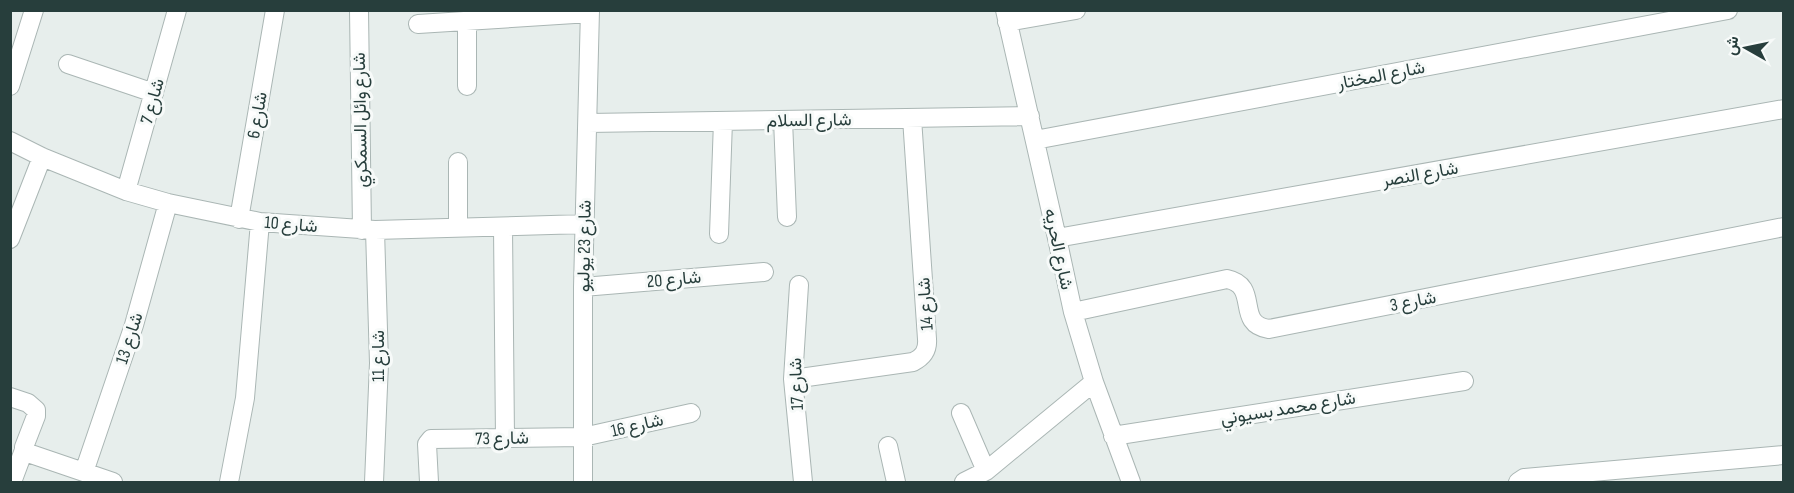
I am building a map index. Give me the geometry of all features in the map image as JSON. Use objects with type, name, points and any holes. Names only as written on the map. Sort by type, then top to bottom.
[{"type":"street","points":[[10,86],[34,10]]},
{"type":"street","name":"شارع 7","points":[[126,190],[177,10]]},
{"type":"street","name":"شارع 6","points":[[239,219],[275,10]]},
{"type":"street","name":"شارع وائل السمكري","points":[[359,10],[369,230]]},
{"type":"street","points":[[1006,16],[1076,10]]},
{"type":"street","name":"شارع المختار","points":[[1035,140],[1728,10]]},
{"type":"street","points":[[418,24],[590,12]]},
{"type":"street","name":"شارع 23 يوليو","points":[[583,483],[583,287],[590,12]]},
{"type":"street","name":"شارع الحريه","points":[[1006,16],[1073,312],[1094,382],[1131,483]]},
{"type":"street","points":[[466,86],[467,21]]},
{"type":"street","points":[[68,64],[154,93]]},
{"type":"street","name":"شارع النصر","points":[[1058,238],[1784,109]]},
{"type":"street","name":"شارع السلام","points":[[588,123],[1030,116]]},
{"type":"street","name":"شارع 14","points":[[793,379],[913,362],[925,354],[928,346],[912,118]]},
{"type":"street","points":[[783,120],[787,217]]},
{"type":"street","points":[[719,234],[723,121]]},
{"type":"street","name":"شارع 10","points":[[10,141],[42,157],[126,190],[168,203],[239,219],[369,230],[585,224]]},
{"type":"street","points":[[10,239],[42,157]]},
{"type":"street","points":[[458,162],[458,228]]},
{"type":"street","name":"شارع 13","points":[[84,472],[134,325],[168,203]]},
{"type":"street","points":[[229,483],[245,398],[260,222]]},
{"type":"street","points":[[503,226],[505,438]]},
{"type":"street","name":"شارع 3","points":[[1073,312],[1227,279],[1234,280],[1244,290],[1251,321],[1256,326],[1269,329],[1784,227]]},
{"type":"street","name":"شارع 11","points":[[369,230],[379,363],[374,483]]},
{"type":"street","name":"شارع 20","points":[[583,287],[764,272]]},
{"type":"street","name":"شارع 17","points":[[799,285],[793,379],[803,483]]},
{"type":"street","name":"شارع محمد بسيوني","points":[[1113,435],[1464,381]]},
{"type":"street","points":[[964,483],[986,471],[1094,382]]},
{"type":"street","points":[[10,397],[28,403],[36,410],[36,416],[12,483]]},
{"type":"street","name":"شارع 16","points":[[583,437],[691,413]]},
{"type":"street","points":[[961,413],[986,471]]},
{"type":"street","name":"شارع 73","points":[[429,483],[427,448],[428,441],[431,439],[583,437]]},
{"type":"street","points":[[888,446],[896,483]]},
{"type":"street","points":[[24,450],[113,483]]},
{"type":"street","points":[[1518,483],[1524,478],[1784,455]]}]
